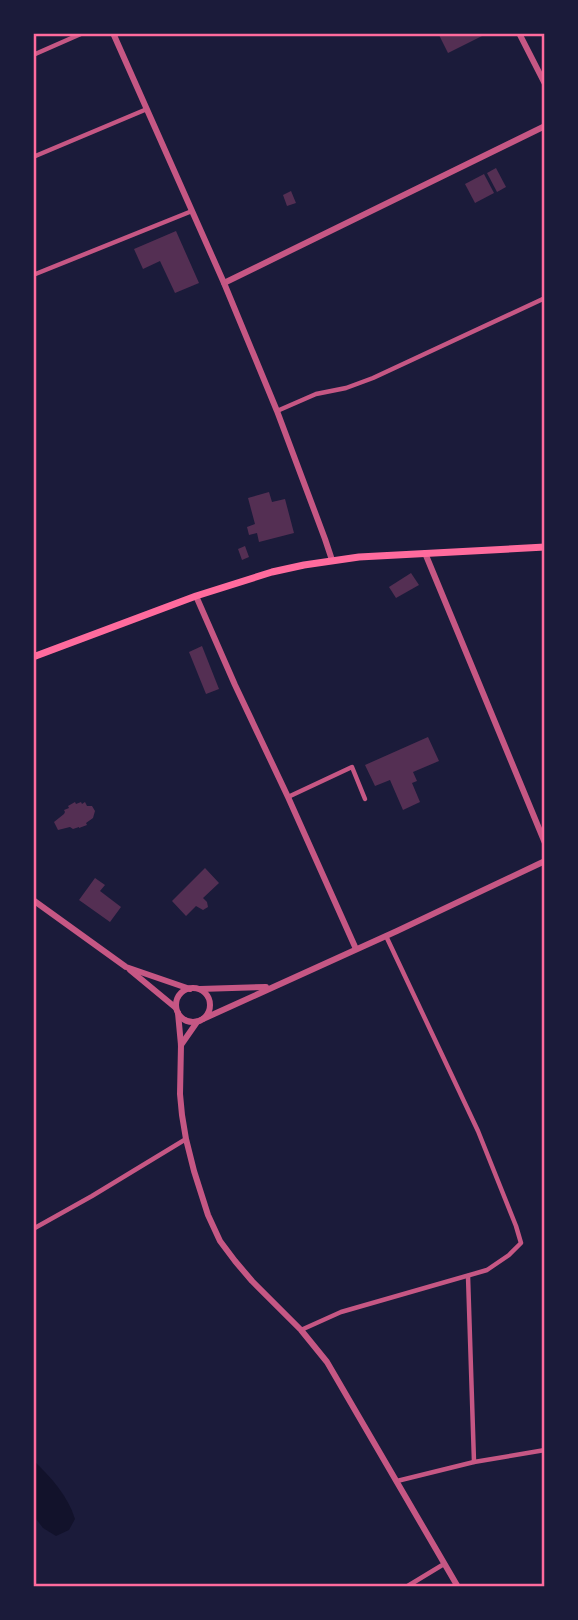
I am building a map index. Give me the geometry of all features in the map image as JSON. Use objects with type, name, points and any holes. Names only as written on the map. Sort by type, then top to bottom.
[{"type":"main road","points":[[33,657],[196,596],[272,572],[332,560],[545,547]]},
{"type":"street","points":[[33,55],[83,33]]},
{"type":"street","points":[[113,33],[224,283],[277,411],[332,560]]},
{"type":"street","points":[[519,33],[545,84]]},
{"type":"street","points":[[33,157],[147,109]]},
{"type":"street","points":[[224,283],[545,126]]},
{"type":"street","points":[[33,275],[192,211]]},
{"type":"street","points":[[277,411],[316,394],[373,378],[545,298]]},
{"type":"street","points":[[425,553],[545,843]]},
{"type":"street","points":[[196,596],[356,949]]},
{"type":"street","points":[[288,797],[352,768],[365,799]]},
{"type":"street","points":[[33,900],[126,967],[186,1021],[200,1020],[545,861]]},
{"type":"street","points":[[301,1330],[341,1312],[487,1270],[521,1243],[478,1131],[386,936]]},
{"type":"street","points":[[126,967],[201,990],[209,999],[209,1010],[181,1045]]},
{"type":"street","points":[[272,987],[193,989],[181,993],[178,998],[180,1094],[186,1139],[202,1196],[220,1241],[252,1281],[301,1330],[327,1362],[458,1587]]},
{"type":"street","points":[[33,1229],[186,1139]]},
{"type":"street","points":[[468,1276],[474,1462]]},
{"type":"street","points":[[397,1481],[474,1462],[545,1450]]},
{"type":"street","points":[[406,1587],[445,1564]]},
{"type":"shaded area","points":[[33,1460],[58,1487],[75,1519],[69,1530],[56,1536],[43,1528],[33,1515]]},
{"type":"building","points":[[438,33],[488,33],[448,53]]},
{"type":"building","points":[[496,168],[506,187],[497,192],[487,173]]},
{"type":"building","points":[[484,174],[494,193],[475,203],[465,184]]},
{"type":"building","points":[[291,191],[296,203],[287,206],[283,195]]},
{"type":"building","points":[[176,231],[199,283],[175,293],[160,261],[143,269],[134,249]]},
{"type":"building","points":[[269,492],[272,502],[285,499],[294,533],[259,542],[257,533],[249,535],[247,527],[255,524],[248,498]]},
{"type":"building","points":[[245,546],[249,557],[242,560],[238,549]]},
{"type":"building","points":[[411,573],[419,585],[396,598],[389,587]]},
{"type":"building","points":[[202,646],[219,689],[206,694],[189,652]]},
{"type":"building","points":[[428,737],[439,761],[413,772],[417,781],[412,783],[420,802],[403,810],[390,780],[375,786],[365,765]]},
{"type":"building","points":[[75,802],[85,802],[87,806],[92,806],[95,811],[93,818],[87,825],[79,828],[58,830],[54,822]]},
{"type":"building","points":[[205,868],[219,883],[203,898],[208,907],[203,910],[196,906],[186,916],[172,901]]},
{"type":"building","points":[[95,878],[105,885],[100,891],[121,907],[110,922],[79,900]]}]
